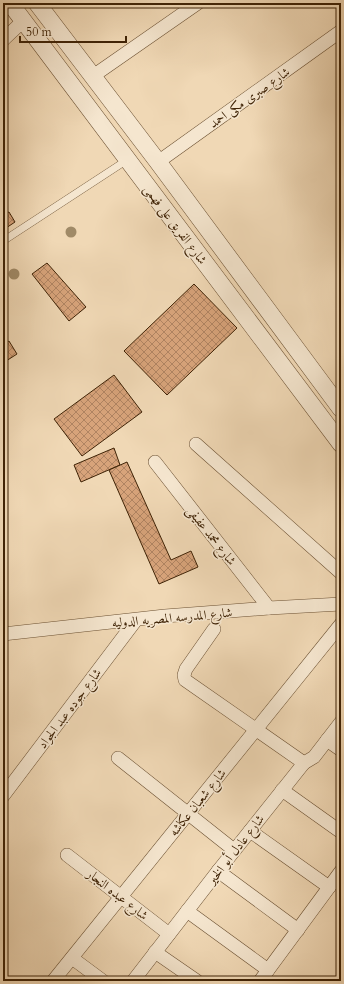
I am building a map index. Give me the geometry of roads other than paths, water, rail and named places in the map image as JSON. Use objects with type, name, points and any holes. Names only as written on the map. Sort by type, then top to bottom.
[{"type":"street","name":"شارع الفريق على فهمى","points":[[10,3],[341,444]]},
{"type":"street","name":"شارع الفريق على فهمى","points":[[37,3],[158,162],[341,409]]},
{"type":"street","points":[[93,76],[198,3]]},
{"type":"street","points":[[3,40],[23,21]]},
{"type":"street","name":"شارع صبرى مكى احمد","points":[[158,162],[341,31]]},
{"type":"street","points":[[196,444],[341,573]]},
{"type":"street","name":"شارع محمد عفيفى","points":[[155,462],[269,608]]},
{"type":"street","name":"شارع المدرسه المصريه الدوليه","points":[[3,634],[269,608],[341,604]]},
{"type":"street","name":"شارع جوده عبد الجواد","points":[[3,796],[136,620]]},
{"type":"street","name":"شارع شعبان عكاشه","points":[[53,981],[341,624]]},
{"type":"street","points":[[214,629],[186,669],[184,674],[185,680],[304,763]]},
{"type":"street","name":"شارع عادل أبو الخير","points":[[133,981],[218,870],[282,790],[304,763],[314,757],[341,722]]},
{"type":"street","points":[[327,740],[341,750]]},
{"type":"street","points":[[118,758],[234,850]]},
{"type":"street","points":[[282,790],[341,832]]},
{"type":"street","points":[[250,831],[329,888]]},
{"type":"street","name":"شارع عبده النجار","points":[[67,855],[169,934]]},
{"type":"street","points":[[218,870],[298,930]]},
{"type":"street","points":[[260,981],[341,871]]},
{"type":"street","points":[[187,911],[268,970]]},
{"type":"street","points":[[155,952],[197,981]]},
{"type":"street","points":[[72,958],[103,981]]},
{"type":"lane","points":[[3,241],[127,160]]}]
